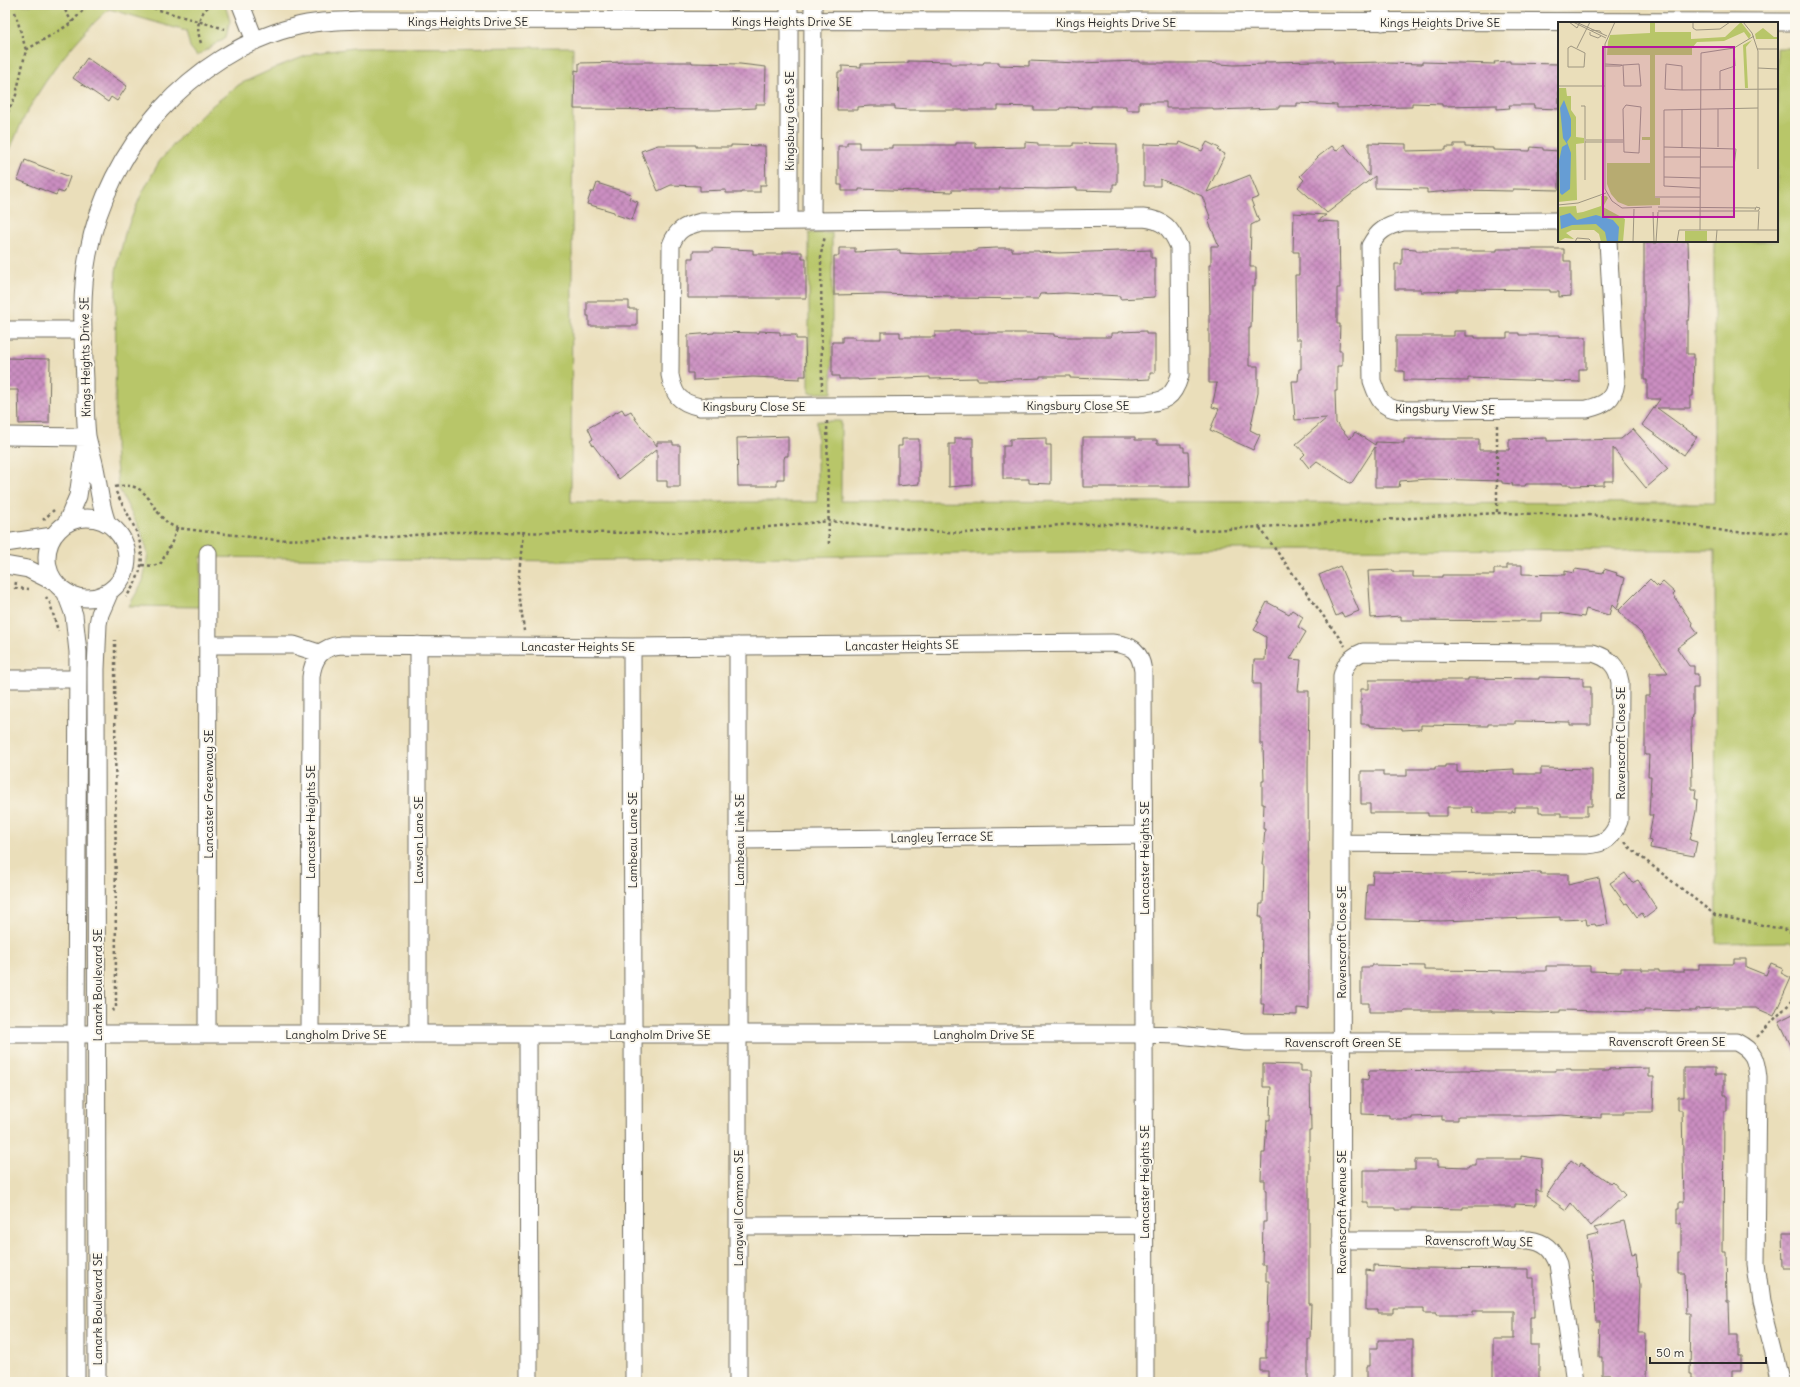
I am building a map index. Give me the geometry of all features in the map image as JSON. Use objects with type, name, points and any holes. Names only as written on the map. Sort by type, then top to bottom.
[{"type":"street","points":[[241,5],[255,42]]},
{"type":"street","points":[[1381,5],[1382,22]]},
{"type":"street","name":"Kings Heights Drive SE","points":[[67,522],[78,496],[87,436],[82,330],[88,253],[100,210],[119,167],[141,131],[166,102],[195,78],[237,50],[294,27],[326,21],[789,13],[1382,22],[1795,22]]},
{"type":"street","name":"Kingsbury Gate SE","points":[[789,13],[789,221]]},
{"type":"street","name":"Kingsbury Gate SE","points":[[813,13],[820,221]]},
{"type":"street","name":"Kingsbury Close SE","points":[[1154,219],[1167,226],[1174,235],[1179,247],[1180,375],[1177,386],[1168,398],[1158,402],[1142,404],[700,407],[689,405],[678,398],[673,390],[670,374],[671,245],[674,236],[680,229],[701,222],[789,221],[1154,219]]},
{"type":"street","name":"Kingsbury View SE","points":[[1558,221],[1402,222],[1389,225],[1375,237],[1370,246],[1372,381],[1382,402],[1390,409],[1400,410],[1587,409],[1601,406],[1612,395],[1615,390],[1616,382],[1608,242]]},
{"type":"street","points":[[5,330],[82,330]]},
{"type":"street","points":[[5,436],[87,436]]},
{"type":"street","name":"Kings Heights Drive SE","points":[[87,436],[95,468],[100,502],[107,523]]},
{"type":"street","points":[[5,565],[28,569],[76,596],[87,598],[117,595],[119,581],[125,569],[127,556],[124,543],[117,532],[107,523],[98,519],[77,519],[67,522],[53,536],[48,548],[47,560],[50,573],[61,587]]},
{"type":"street","points":[[5,543],[53,536]]},
{"type":"street","name":"Lancaster Greenway SE","points":[[207,1034],[208,553]]},
{"type":"street","name":"Lanark Boulevard SE","points":[[61,587],[74,615],[77,638],[78,679],[76,1382]]},
{"type":"street","name":"Lanark Boulevard SE","points":[[97,1382],[96,669],[98,624],[100,614],[117,595]]},
{"type":"street","name":"Lancaster Heights SE","points":[[310,1034],[311,677],[314,660],[326,648],[341,645],[632,647],[1112,643],[1122,644],[1133,648],[1140,656],[1143,671],[1145,1382]]},
{"type":"street","points":[[208,644],[294,645],[320,653]]},
{"type":"street","name":"Lawson Lane SE","points":[[418,645],[418,1034]]},
{"type":"street","name":"Lambeau Link SE","points":[[738,646],[738,1034]]},
{"type":"street","name":"Lambeau Lane SE","points":[[632,647],[634,1382]]},
{"type":"street","name":"Ravenscroft Close SE","points":[[1340,1041],[1342,676],[1348,662],[1354,656],[1363,652],[1593,653],[1604,656],[1612,662],[1618,670],[1620,682],[1619,821],[1615,831]]},
{"type":"street","points":[[5,679],[78,679]]},
{"type":"street","points":[[1341,844],[1587,845],[1600,844],[1615,831]]},
{"type":"street","name":"Langley Terrace SE","points":[[739,840],[1144,835]]},
{"type":"street","name":"Langholm Drive SE","points":[[5,1034],[1144,1034],[1178,1035],[1212,1040],[1245,1042]]},
{"type":"street","points":[[528,1034],[529,1382]]},
{"type":"street","name":"Langwell Common SE","points":[[738,1034],[738,1382]]},
{"type":"street","name":"Ravenscroft Avenue SE","points":[[1340,1041],[1342,1382]]},
{"type":"street","name":"Ravenscroft Green SE","points":[[1245,1042],[1724,1041],[1736,1042],[1747,1048]]},
{"type":"street","points":[[1747,1048],[1756,1060],[1758,1078],[1756,1264],[1761,1302],[1781,1382]]},
{"type":"street","points":[[738,1226],[1144,1225]]},
{"type":"street","name":"Ravenscroft Way SE","points":[[1341,1240],[1529,1240],[1538,1241],[1547,1246],[1553,1252],[1558,1264],[1575,1382]]},
{"type":"path","points":[[62,5],[72,22]]},
{"type":"path","points":[[26,50],[72,22],[88,5]]},
{"type":"path","points":[[142,5],[199,20],[225,29]]},
{"type":"path","points":[[202,43],[198,35],[199,20],[202,12],[210,5]]},
{"type":"path","points":[[5,118],[16,95],[26,50],[15,12]]},
{"type":"path","points":[[820,221],[822,395],[827,422],[829,547]]},
{"type":"path","points":[[1497,410],[1497,513]]},
{"type":"path","points":[[117,595],[137,581],[142,566],[142,549],[114,488],[128,485],[135,486],[141,490],[167,523],[177,528],[276,540],[394,537],[432,532],[669,533],[758,528],[828,521],[964,533],[1073,524],[1134,524],[1194,531],[1497,513],[1595,516],[1665,521],[1732,532],[1795,533]]},
{"type":"path","points":[[37,523],[50,515],[58,506]]},
{"type":"path","points":[[1260,527],[1336,635],[1354,656]]},
{"type":"path","points":[[142,566],[153,566],[161,563],[172,542],[177,528]]},
{"type":"path","points":[[523,532],[518,584],[524,632]]},
{"type":"path","points":[[15,588],[31,589]]},
{"type":"path","points":[[41,593],[50,603],[59,632]]},
{"type":"path","points":[[112,1011],[116,1008],[115,637]]},
{"type":"path","points":[[1615,831],[1631,849],[1715,915],[1786,930],[1795,934]]},
{"type":"path","points":[[1747,1048],[1795,998]]},
{"type":"green space","points":[[5,5],[185,5],[191,7],[192,5],[225,5],[230,21],[226,37],[197,56],[190,47],[186,31],[109,9],[86,31],[54,69],[25,116],[5,161]]},
{"type":"green space","points":[[573,47],[571,502],[817,502],[817,421],[841,421],[841,501],[1714,503],[1714,242],[1778,242],[1778,48],[1795,48],[1795,947],[1790,942],[1716,943],[1715,550],[1238,549],[568,561],[201,557],[201,607],[129,606],[143,581],[148,554],[142,534],[118,487],[115,448],[116,271],[125,233],[142,193],[159,162],[181,136],[209,108],[240,84],[279,66],[314,53],[353,48]]},
{"type":"green space","points":[[809,233],[832,233],[832,393],[809,393]]},
{"type":"building","points":[[87,58],[127,86],[117,101],[111,97],[108,102],[73,78]]},
{"type":"building","points":[[908,61],[951,62],[951,64],[983,64],[984,62],[999,62],[999,65],[1029,66],[1029,61],[1078,63],[1140,61],[1140,63],[1206,63],[1234,65],[1265,64],[1265,62],[1318,61],[1333,61],[1333,63],[1386,62],[1422,64],[1422,62],[1495,64],[1494,62],[1510,61],[1510,63],[1558,64],[1558,109],[1534,108],[1534,105],[1509,105],[1510,108],[1497,109],[1497,105],[1442,106],[1442,104],[1412,103],[1412,107],[1337,108],[1337,105],[1297,103],[1297,106],[1279,106],[1279,108],[1213,110],[1213,108],[1166,108],[1166,102],[1139,102],[1139,110],[1126,110],[1126,106],[1091,106],[1091,108],[1067,107],[1060,108],[1059,110],[1034,110],[1034,107],[998,106],[998,110],[908,110],[895,109],[895,106],[870,106],[858,107],[858,110],[837,110],[838,72],[842,72],[842,66],[861,67],[861,64],[908,63]]},
{"type":"building","points":[[692,62],[740,64],[766,67],[765,104],[756,104],[756,108],[716,110],[574,109],[575,70],[579,71],[579,63]]},
{"type":"building","points":[[847,142],[859,142],[859,148],[892,148],[892,145],[956,145],[956,143],[976,143],[976,148],[1025,147],[1025,142],[1038,143],[1038,146],[1073,146],[1073,143],[1117,144],[1117,184],[1113,184],[1113,191],[1077,190],[1077,188],[999,188],[1000,190],[952,190],[952,192],[859,189],[859,191],[842,191],[842,185],[838,185],[838,146],[847,146]]},
{"type":"building","points":[[1180,142],[1202,151],[1207,142],[1219,148],[1217,150],[1225,154],[1207,192],[1250,175],[1259,197],[1251,200],[1259,221],[1251,225],[1250,267],[1256,267],[1256,280],[1255,287],[1252,287],[1251,328],[1249,328],[1249,366],[1258,366],[1258,393],[1250,430],[1260,435],[1253,450],[1210,430],[1219,409],[1212,407],[1217,383],[1209,383],[1209,265],[1211,265],[1211,246],[1219,246],[1208,220],[1211,219],[1202,196],[1160,179],[1160,186],[1144,186],[1144,144],[1179,145]]},
{"type":"building","points":[[1369,143],[1406,144],[1406,151],[1446,150],[1446,147],[1454,147],[1454,144],[1465,144],[1465,147],[1493,148],[1493,150],[1530,151],[1531,147],[1543,148],[1543,150],[1558,151],[1558,190],[1461,190],[1427,193],[1427,189],[1375,188],[1375,176],[1327,213],[1298,187],[1304,180],[1300,176],[1319,156],[1332,146],[1336,151],[1344,144],[1369,176]]},
{"type":"building","points":[[658,145],[696,145],[696,147],[731,147],[731,145],[765,146],[766,185],[760,185],[760,192],[726,193],[726,190],[700,191],[700,186],[671,185],[658,191],[641,151]]},
{"type":"building","points":[[25,160],[70,177],[64,193],[58,191],[56,195],[18,180]]},
{"type":"building","points":[[597,183],[631,194],[629,199],[638,202],[632,220],[614,214],[614,212],[587,204],[591,192],[594,192]]},
{"type":"building","points":[[1294,213],[1326,215],[1318,221],[1339,222],[1340,288],[1337,288],[1337,324],[1340,324],[1339,351],[1342,351],[1342,366],[1337,366],[1337,391],[1335,391],[1336,423],[1350,439],[1355,432],[1375,445],[1376,442],[1404,443],[1404,439],[1479,439],[1479,450],[1509,450],[1509,439],[1547,438],[1547,441],[1621,439],[1633,429],[1668,469],[1646,488],[1613,448],[1613,481],[1604,481],[1604,485],[1571,486],[1561,484],[1526,484],[1525,486],[1512,486],[1513,484],[1502,483],[1502,481],[1428,479],[1400,481],[1399,487],[1375,487],[1375,447],[1351,484],[1317,461],[1309,468],[1301,458],[1305,454],[1296,444],[1327,418],[1295,420],[1292,381],[1298,381],[1299,369],[1301,369],[1301,339],[1296,339],[1295,275],[1299,275],[1299,252],[1293,252]]},
{"type":"building","points":[[1688,242],[1690,305],[1689,320],[1687,320],[1687,354],[1694,354],[1693,396],[1690,396],[1690,408],[1657,408],[1697,437],[1684,455],[1642,425],[1660,399],[1647,399],[1647,380],[1644,380],[1644,243]]},
{"type":"building","points":[[712,248],[753,250],[753,254],[783,254],[783,252],[802,252],[802,258],[806,258],[806,298],[688,298],[688,258],[693,258],[693,251],[712,251]]},
{"type":"building","points":[[839,248],[855,248],[855,252],[900,250],[900,253],[919,254],[950,253],[950,251],[977,251],[977,249],[996,248],[1012,248],[1012,251],[1059,253],[1151,250],[1151,258],[1155,258],[1155,297],[1120,299],[1120,296],[1066,293],[1040,294],[1038,299],[951,298],[950,296],[881,294],[834,295],[834,256],[839,256]]},
{"type":"building","points":[[1402,248],[1416,249],[1416,251],[1564,249],[1564,261],[1571,261],[1571,296],[1559,297],[1559,292],[1550,292],[1550,290],[1458,289],[1458,291],[1421,292],[1421,289],[1395,289],[1395,264],[1402,264]]},
{"type":"building","points":[[587,301],[629,301],[629,309],[637,309],[637,326],[589,326]]},
{"type":"building","points":[[759,331],[780,332],[780,335],[796,335],[796,339],[805,339],[806,376],[800,376],[800,379],[753,377],[693,380],[693,373],[688,373],[688,335],[714,332],[759,333]]},
{"type":"building","points":[[970,331],[970,333],[1054,334],[1054,336],[1062,337],[1111,337],[1111,333],[1146,331],[1146,334],[1155,334],[1155,373],[1150,373],[1150,379],[1130,380],[1070,378],[1070,376],[1040,376],[1040,378],[993,380],[977,380],[977,378],[930,379],[930,377],[858,380],[839,379],[839,376],[832,376],[832,342],[842,342],[842,337],[855,337],[855,339],[881,339],[881,332],[900,332],[900,337],[935,337],[935,332]]},
{"type":"building","points":[[1454,331],[1466,331],[1466,336],[1475,336],[1475,338],[1507,338],[1507,333],[1519,333],[1519,335],[1560,335],[1560,337],[1586,337],[1586,369],[1579,369],[1579,382],[1468,378],[1468,381],[1404,380],[1404,371],[1396,371],[1396,336],[1454,336]]},
{"type":"building","points":[[5,358],[50,359],[49,423],[19,424],[18,390],[5,390]]},
{"type":"building","points":[[622,409],[625,414],[631,411],[636,420],[657,446],[657,442],[673,442],[673,445],[680,445],[680,487],[667,487],[667,481],[657,481],[657,449],[619,479],[590,441],[593,439],[588,428]]},
{"type":"building","points":[[788,436],[788,456],[785,456],[784,459],[784,479],[777,479],[777,486],[738,486],[737,438]]},
{"type":"building","points":[[1083,437],[1135,437],[1135,440],[1157,440],[1157,444],[1181,444],[1181,447],[1184,447],[1184,452],[1188,452],[1190,487],[1083,487]]},
{"type":"building","points":[[955,438],[973,438],[973,485],[949,487],[949,444],[955,444]]},
{"type":"building","points":[[1046,438],[1046,445],[1051,445],[1051,484],[1029,483],[1029,479],[1003,479],[1003,446],[1010,446],[1010,439]]},
{"type":"building","points":[[902,439],[919,439],[919,484],[898,486],[898,446],[902,446]]},
{"type":"building","points":[[1507,565],[1522,565],[1522,574],[1565,575],[1565,571],[1574,573],[1575,569],[1603,573],[1604,569],[1617,573],[1616,575],[1625,578],[1617,610],[1612,605],[1609,615],[1586,609],[1584,617],[1558,613],[1542,613],[1542,621],[1401,620],[1401,616],[1371,618],[1368,571],[1393,570],[1393,572],[1413,572],[1413,577],[1442,577],[1442,575],[1494,575],[1494,569],[1507,569]]},
{"type":"building","points":[[1340,566],[1359,611],[1344,617],[1342,613],[1336,616],[1319,575]]},
{"type":"building","points":[[1650,579],[1658,587],[1663,582],[1675,593],[1673,595],[1698,633],[1677,648],[1689,666],[1694,666],[1694,674],[1698,674],[1698,688],[1693,688],[1693,714],[1691,722],[1692,789],[1696,789],[1695,799],[1697,799],[1690,840],[1697,842],[1694,856],[1650,848],[1651,841],[1648,840],[1653,815],[1649,815],[1651,776],[1648,776],[1649,755],[1645,755],[1645,696],[1650,696],[1650,673],[1668,673],[1642,634],[1618,611]]},
{"type":"building","points":[[1267,602],[1289,614],[1292,610],[1303,617],[1298,627],[1306,632],[1290,659],[1301,660],[1298,691],[1309,691],[1309,1009],[1297,1008],[1297,1015],[1263,1014],[1264,1004],[1261,1004],[1262,917],[1259,917],[1260,904],[1263,904],[1264,865],[1262,865],[1265,829],[1263,829],[1264,804],[1262,804],[1262,781],[1264,781],[1263,744],[1260,744],[1260,684],[1253,684],[1254,660],[1265,660],[1266,637],[1254,630]]},
{"type":"building","points":[[1539,677],[1583,678],[1583,687],[1591,687],[1591,725],[1570,725],[1570,722],[1515,721],[1515,724],[1488,724],[1488,726],[1421,725],[1421,729],[1402,730],[1402,728],[1396,727],[1370,726],[1370,724],[1361,724],[1361,689],[1369,689],[1369,680],[1468,680],[1468,678],[1539,679]]},
{"type":"building","points":[[1445,765],[1457,765],[1457,772],[1514,769],[1514,774],[1541,774],[1541,768],[1592,769],[1592,806],[1587,806],[1587,816],[1561,816],[1561,813],[1542,813],[1539,812],[1539,807],[1515,807],[1515,812],[1512,811],[1512,813],[1473,813],[1472,807],[1447,807],[1447,816],[1428,816],[1428,813],[1370,813],[1370,804],[1361,804],[1361,771],[1383,771],[1383,776],[1407,776],[1407,769],[1435,769],[1435,767],[1445,767]]},
{"type":"building","points":[[1373,872],[1443,874],[1540,872],[1541,874],[1568,874],[1568,885],[1599,878],[1608,924],[1596,926],[1595,924],[1587,925],[1586,919],[1560,920],[1560,917],[1440,921],[1365,919],[1367,884],[1372,884]]},
{"type":"building","points":[[1625,873],[1632,883],[1638,880],[1657,909],[1645,918],[1642,913],[1637,917],[1627,903],[1625,904],[1610,883]]},
{"type":"building","points":[[1734,959],[1746,959],[1746,967],[1766,975],[1771,963],[1783,968],[1781,973],[1791,978],[1774,1016],[1756,1008],[1696,1009],[1696,1011],[1644,1010],[1644,1012],[1560,1010],[1560,1012],[1540,1013],[1492,1011],[1369,1012],[1369,1003],[1361,1003],[1361,967],[1372,967],[1372,965],[1424,966],[1424,970],[1525,971],[1546,971],[1546,966],[1590,966],[1590,971],[1621,972],[1621,968],[1642,968],[1642,970],[1659,970],[1659,972],[1684,972],[1684,969],[1699,969],[1699,964],[1734,964]]},
{"type":"building","points":[[1795,1013],[1795,1054],[1779,1021]]},
{"type":"building","points":[[1263,1064],[1301,1065],[1301,1071],[1310,1071],[1311,1131],[1309,1131],[1309,1304],[1311,1304],[1310,1339],[1308,1339],[1308,1382],[1268,1382],[1268,1371],[1260,1371],[1260,1358],[1266,1358],[1266,1323],[1268,1323],[1269,1281],[1266,1281],[1266,1265],[1262,1265],[1263,1222],[1266,1222],[1266,1190],[1265,1180],[1261,1180],[1262,1153],[1265,1153],[1267,1120],[1270,1120],[1271,1087],[1263,1087]]},
{"type":"building","points":[[1649,1068],[1649,1077],[1654,1077],[1653,1112],[1601,1114],[1601,1118],[1561,1115],[1458,1116],[1458,1120],[1442,1120],[1442,1116],[1396,1119],[1389,1118],[1389,1115],[1362,1114],[1362,1079],[1368,1080],[1369,1071],[1556,1071],[1556,1069],[1571,1069],[1571,1071],[1609,1071],[1609,1069]]},
{"type":"building","points":[[1684,1068],[1715,1068],[1715,1075],[1724,1075],[1724,1095],[1727,1095],[1727,1111],[1724,1111],[1723,1252],[1726,1252],[1727,1302],[1729,1302],[1730,1335],[1738,1335],[1738,1355],[1741,1355],[1741,1371],[1732,1371],[1732,1379],[1692,1379],[1692,1374],[1690,1374],[1691,1314],[1686,1314],[1685,1274],[1678,1274],[1678,1252],[1681,1252],[1681,1223],[1677,1223],[1677,1209],[1679,1209],[1679,1202],[1684,1202],[1682,1110],[1678,1110],[1678,1097],[1684,1097]]},
{"type":"building","points":[[1521,1156],[1542,1159],[1541,1192],[1536,1189],[1536,1205],[1515,1204],[1515,1207],[1463,1207],[1463,1209],[1411,1208],[1411,1210],[1395,1210],[1395,1208],[1369,1208],[1369,1202],[1363,1202],[1363,1170],[1415,1170],[1415,1160],[1438,1160],[1438,1166],[1468,1167],[1469,1165],[1476,1165],[1476,1159],[1521,1159]]},
{"type":"building","points":[[1571,1160],[1579,1166],[1581,1163],[1610,1183],[1612,1181],[1625,1195],[1591,1226],[1571,1203],[1566,1210],[1546,1196]]},
{"type":"building","points":[[1624,1221],[1632,1254],[1636,1253],[1640,1286],[1638,1333],[1646,1333],[1645,1382],[1610,1382],[1610,1375],[1602,1375],[1602,1357],[1599,1357],[1600,1321],[1595,1321],[1593,1271],[1587,1237],[1599,1234],[1594,1228]]},
{"type":"building","points":[[1782,1232],[1795,1232],[1795,1268],[1783,1268]]},
{"type":"building","points":[[1374,1265],[1419,1268],[1528,1269],[1528,1278],[1534,1278],[1534,1317],[1530,1317],[1530,1345],[1539,1345],[1539,1382],[1493,1381],[1493,1339],[1514,1339],[1514,1311],[1473,1311],[1473,1315],[1436,1315],[1436,1313],[1424,1313],[1424,1308],[1393,1308],[1393,1313],[1378,1313],[1378,1310],[1366,1310],[1366,1270],[1374,1271]]},
{"type":"building","points":[[1378,1340],[1413,1340],[1413,1379],[1410,1379],[1410,1382],[1367,1382],[1367,1366],[1370,1366],[1370,1348],[1378,1348]]}]
